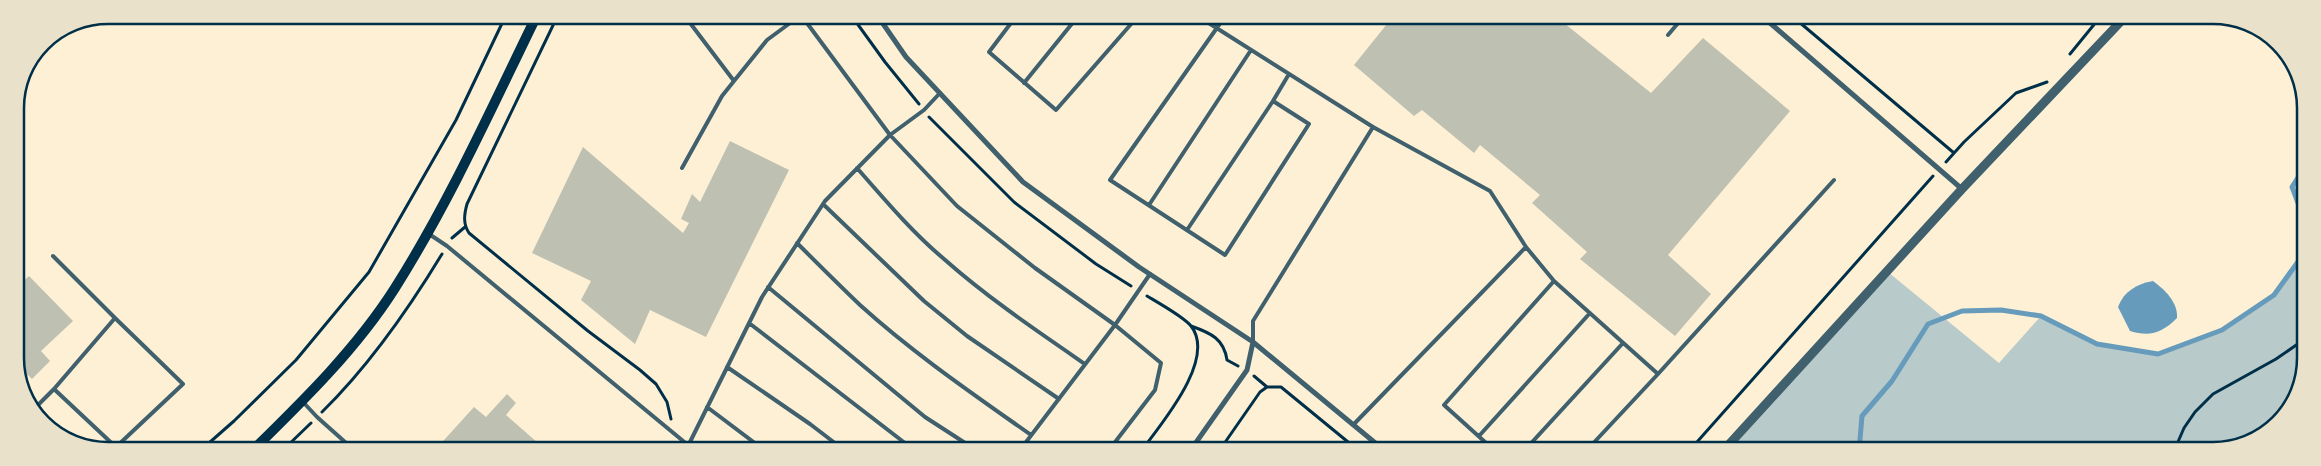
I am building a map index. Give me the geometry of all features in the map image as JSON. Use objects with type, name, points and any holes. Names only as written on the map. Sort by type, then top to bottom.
[{"type":"main road","points":[[262,442],[338,363],[395,288],[450,192],[533,24]]},
{"type":"street","points":[[883,24],[906,57],[1023,182],[1150,274],[1253,342],[1375,442]]},
{"type":"street","points":[[1771,24],[1962,189]]},
{"type":"street","points":[[1731,442],[1962,189],[2118,24]]},
{"type":"street","points":[[1196,442],[1247,370],[1253,342]]},
{"type":"lane","points":[[691,24],[734,81]]},
{"type":"lane","points":[[682,168],[722,96],[767,40],[789,24]]},
{"type":"lane","points":[[808,24],[890,135],[957,206],[1035,268],[1115,325],[1161,363],[1155,390],[1115,442]]},
{"type":"lane","points":[[1010,24],[989,52],[1056,110],[1131,24]]},
{"type":"lane","points":[[1024,83],[1072,24]]},
{"type":"lane","points":[[1210,24],[1373,127],[1490,191],[1526,246],[1554,282],[1658,374]]},
{"type":"lane","points":[[1219,24],[1110,180],[1226,255],[1309,124],[1273,101]]},
{"type":"lane","points":[[1668,35],[1677,24]]},
{"type":"lane","points":[[1149,206],[1251,50]]},
{"type":"lane","points":[[1187,230],[1289,74]]},
{"type":"lane","points":[[690,442],[768,287],[824,204],[890,135],[924,110],[940,93]]},
{"type":"lane","points":[[1253,342],[1252,321],[1373,127]]},
{"type":"lane","points":[[857,168],[908,226],[944,260],[1009,312],[1085,364]]},
{"type":"lane","points":[[1594,442],[1834,180]]},
{"type":"lane","points":[[824,204],[924,301],[967,336],[1059,399]]},
{"type":"lane","points":[[427,232],[447,246],[683,442]]},
{"type":"lane","points":[[797,243],[861,305],[899,337],[947,376],[1032,435]]},
{"type":"lane","points":[[1354,424],[1526,246]]},
{"type":"lane","points":[[53,256],[183,384],[125,442]]},
{"type":"lane","points":[[1026,442],[1115,325],[1150,274]]},
{"type":"lane","points":[[1485,442],[1444,404],[1554,282]]},
{"type":"lane","points":[[768,287],[926,417],[964,442]]},
{"type":"lane","points":[[1479,436],[1590,313]]},
{"type":"lane","points":[[38,404],[54,389],[115,318]]},
{"type":"lane","points":[[749,323],[904,442]]},
{"type":"lane","points":[[1532,442],[1623,342]]},
{"type":"lane","points":[[728,367],[834,442]]},
{"type":"lane","points":[[54,389],[111,442]]},
{"type":"lane","points":[[302,400],[317,418],[345,442]]},
{"type":"lane","points":[[707,407],[753,442]]},
{"type":"path","points":[[210,442],[296,360],[369,272],[456,120],[502,24]]},
{"type":"path","points":[[554,24],[467,204],[464,214],[465,228],[588,331],[656,384],[667,402],[671,416],[671,442]]},
{"type":"path","points":[[1801,24],[1954,153]]},
{"type":"path","points":[[2066,60],[2095,24]]},
{"type":"path","points":[[1697,442],[1954,153],[2016,93],[2049,81]]},
{"type":"path","points":[[292,442],[337,397],[410,307],[455,234],[465,228]]},
{"type":"path","points":[[1191,326],[1208,332],[1225,347],[1227,360],[1247,370],[1267,387]]},
{"type":"path","points":[[2178,442],[2194,412],[2213,394],[2276,359],[2297,345]]},
{"type":"path","points":[[1148,442],[1186,388],[1197,359]]},
{"type":"path","points":[[1225,442],[1260,392],[1267,387],[1281,387],[1349,442]]},
{"type":"shaded area","points":[[2297,179],[2297,200],[2292,187]]},
{"type":"shaded area","points":[[2297,263],[2297,369],[2289,396],[2280,410],[2255,431],[2235,439],[2219,442],[1732,442],[1888,272],[1999,363],[2041,316],[2097,344],[2158,354],[2222,330],[2273,295]]},
{"type":"water","points":[[2153,281],[2166,292],[2173,302],[2177,318],[2166,327],[2155,332],[2144,334],[2130,331],[2118,307],[2132,289]]},
{"type":"building","points":[[1387,24],[1565,24],[1651,93],[1703,38],[1790,111],[1668,255],[1711,294],[1675,336],[1580,259],[1587,252],[1532,203],[1540,195],[1480,145],[1474,153],[1422,110],[1414,116],[1354,65]]},
{"type":"building","points":[[730,141],[789,170],[706,337],[650,310],[635,344],[581,300],[591,281],[532,253],[583,147],[683,233],[689,223],[681,219],[692,194],[700,202]]},
{"type":"building","points":[[29,276],[73,321],[41,351],[50,361],[32,379],[28,375],[26,378],[25,375],[24,281]]},
{"type":"building","points":[[507,394],[516,403],[506,415],[537,442],[442,442],[474,407],[486,417]]},
{"type":"waterway","points":[[2297,179],[2292,187],[2297,200]]},
{"type":"waterway","points":[[1860,442],[1862,416],[1892,381],[1928,324],[1962,311],[2001,310],[2041,316],[2097,344],[2158,354],[2222,330],[2274,295],[2297,263]]}]
